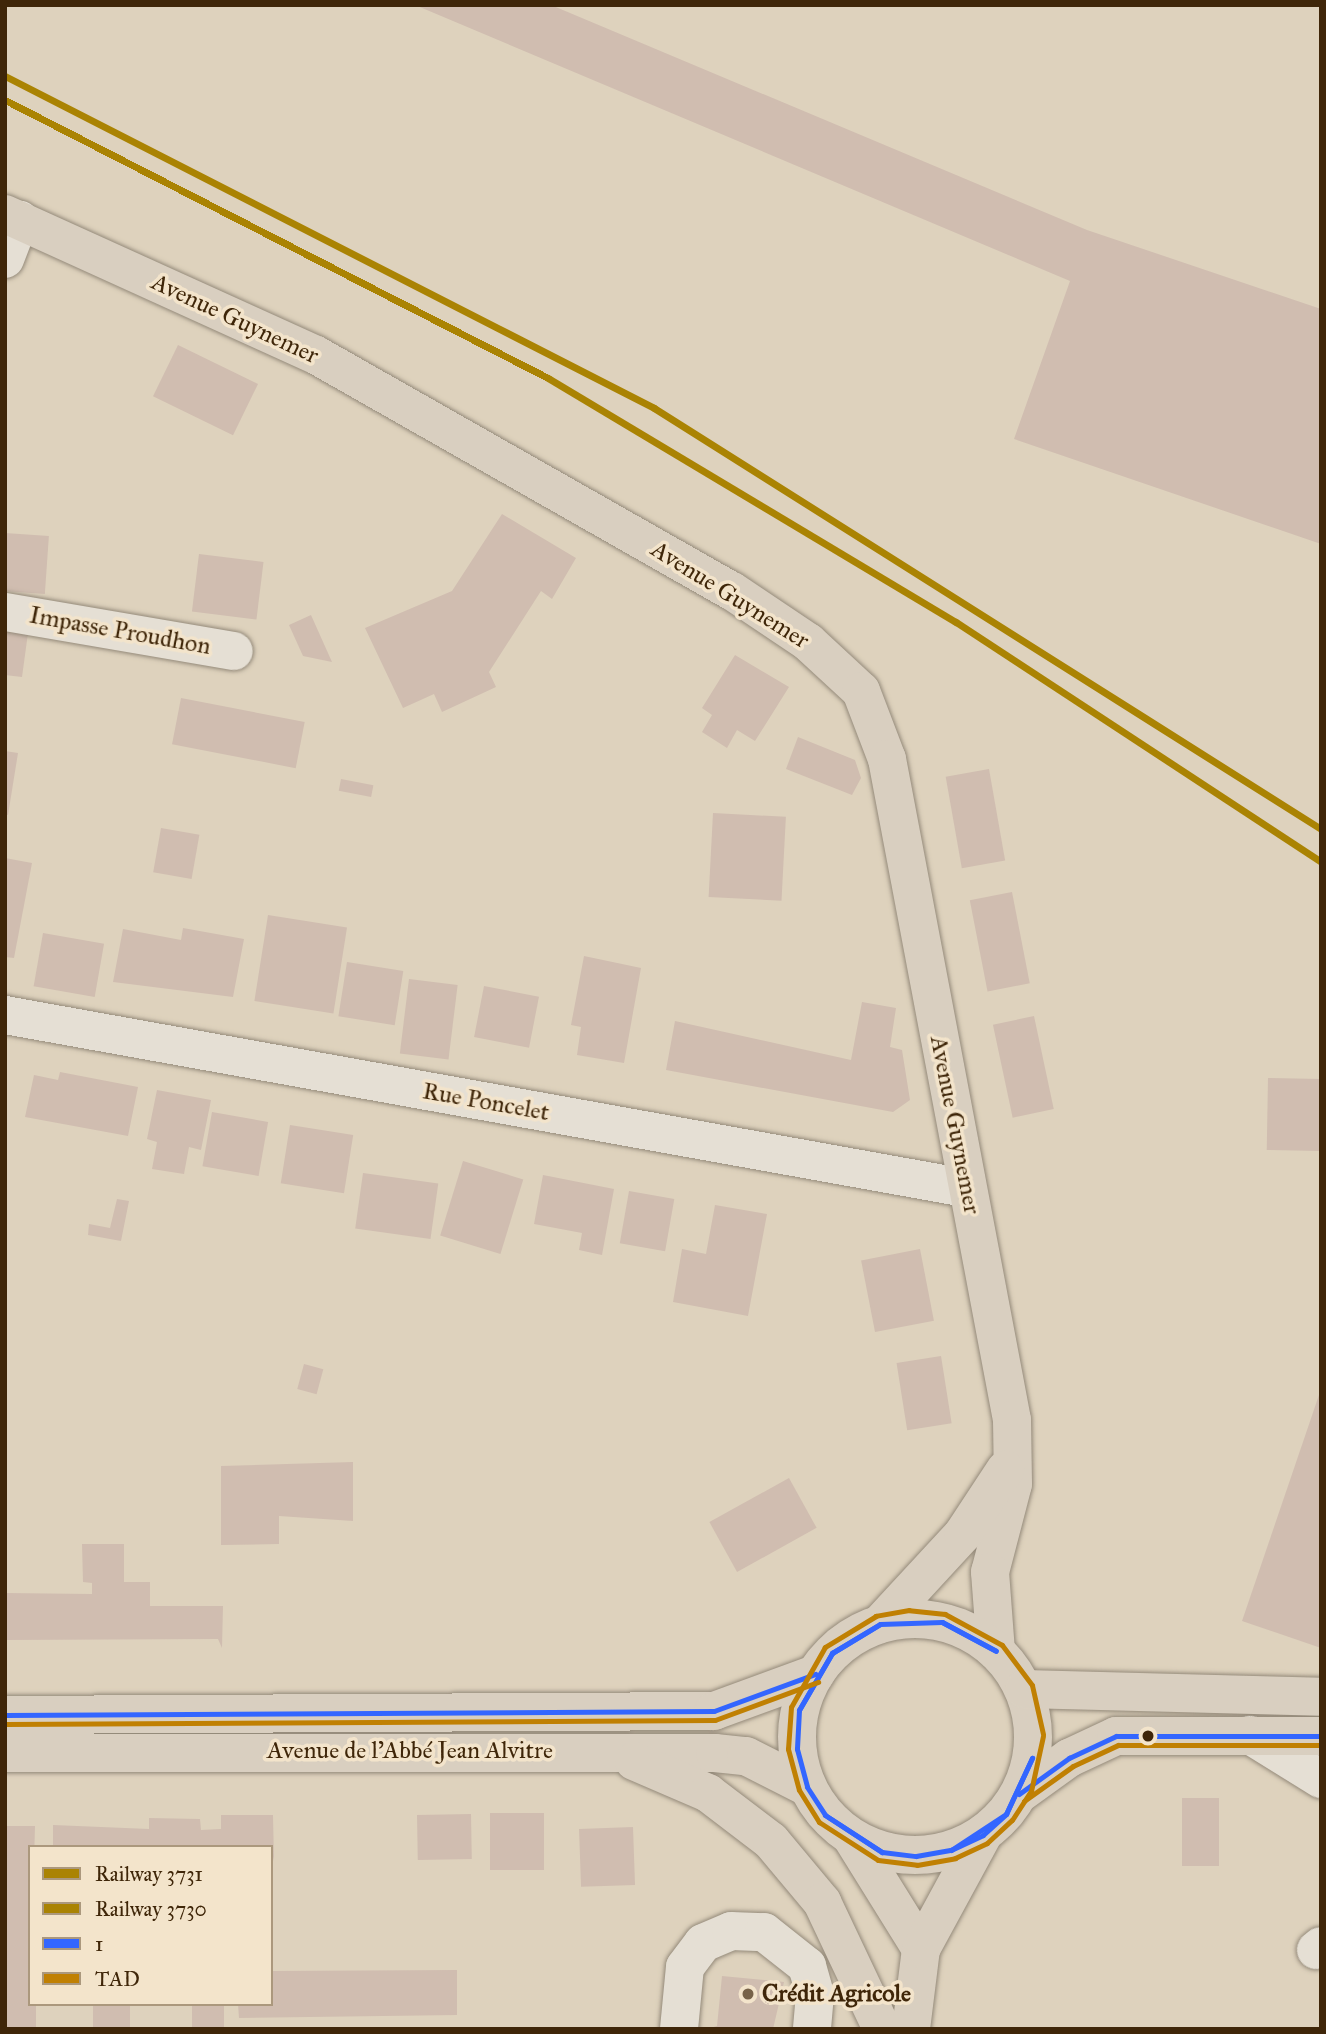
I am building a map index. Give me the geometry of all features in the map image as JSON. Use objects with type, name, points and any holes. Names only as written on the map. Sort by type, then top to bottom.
[{"type":"main road","name":"Avenue Guynemer","points":[[13,217],[328,362],[732,591],[808,642],[861,691],[887,759],[1012,1420],[1013,1456],[990,1572],[996,1651]]},
{"type":"main road","points":[[983,1835],[951,1850],[916,1856],[883,1852],[852,1838],[825,1815],[807,1787],[797,1749],[799,1710],[815,1674],[854,1636],[880,1624],[962,1534],[1013,1456]]},
{"type":"main road","points":[[880,1624],[942,1622],[996,1651],[1024,1689],[1034,1735],[1019,1794]]},
{"type":"main road","name":"Avenue de l'Abbé Jean Alvitre","points":[[5,1715],[714,1711],[815,1674]]},
{"type":"main road","points":[[1024,1689],[1321,1697]]},
{"type":"main road","points":[[911,2029],[921,1949],[983,1835],[1019,1794],[1069,1758],[1116,1736],[1321,1736]]},
{"type":"main road","points":[[602,1750],[708,1793],[771,1841],[822,1902],[882,2029]]},
{"type":"main road","name":"Avenue de l'Abbé Jean Alvitre","points":[[5,1753],[602,1750],[746,1756],[807,1787]]},
{"type":"main road","points":[[852,1838],[921,1949]]},
{"type":"street","points":[[5,259],[13,217]]},
{"type":"street","name":"Impasse Proudhon","points":[[5,612],[234,651]]},
{"type":"street","name":"Rue Poncelet","points":[[5,1015],[966,1188]]},
{"type":"street","points":[[1251,1735],[1321,1779]]},
{"type":"street","points":[[679,2029],[685,1967],[703,1943],[731,1931],[764,1932],[807,1966],[815,1994],[812,2029]]},
{"type":"building","points":[[415,5],[551,5],[1087,230],[1321,309],[1321,544],[1014,439],[1070,281]]},
{"type":"building","points":[[178,345],[258,384],[233,435],[153,396]]},
{"type":"building","points":[[502,514],[576,558],[552,599],[541,591],[489,672],[496,687],[442,712],[434,694],[403,708],[365,628],[452,591]]},
{"type":"building","points":[[5,533],[49,536],[45,594],[5,591]]},
{"type":"building","points":[[199,554],[264,562],[256,619],[192,612]]},
{"type":"building","points":[[311,615],[332,662],[303,656],[289,625]]},
{"type":"building","points":[[5,630],[28,633],[22,677],[5,675]]},
{"type":"building","points":[[735,655],[789,687],[755,741],[737,730],[727,748],[702,732],[712,715],[702,708]]},
{"type":"building","points":[[181,698],[305,722],[296,768],[172,744]]},
{"type":"building","points":[[798,737],[855,760],[861,778],[852,795],[786,769]]},
{"type":"building","points":[[5,751],[18,753],[8,815],[5,814]]},
{"type":"building","points":[[989,769],[1005,861],[962,868],[946,777]]},
{"type":"building","points":[[341,779],[373,785],[371,797],[339,791]]},
{"type":"building","points":[[713,813],[786,817],[782,901],[709,897]]},
{"type":"building","points":[[161,828],[199,835],[192,879],[153,872]]},
{"type":"building","points":[[5,858],[32,863],[14,958],[5,957]]},
{"type":"building","points":[[1012,892],[1030,983],[988,991],[970,900]]},
{"type":"building","points":[[268,915],[347,928],[333,1013],[254,1001]]},
{"type":"building","points":[[183,928],[244,939],[233,997],[113,982],[123,929],[181,940]]},
{"type":"building","points":[[43,933],[104,944],[95,997],[34,986]]},
{"type":"building","points":[[584,956],[641,968],[624,1063],[577,1055],[581,1027],[571,1025]]},
{"type":"building","points":[[347,962],[403,971],[395,1025],[338,1016]]},
{"type":"building","points":[[409,979],[458,985],[448,1059],[400,1053]]},
{"type":"building","points":[[484,986],[539,997],[529,1048],[474,1037]]},
{"type":"building","points":[[862,1002],[896,1008],[890,1047],[902,1050],[910,1100],[893,1112],[666,1070],[675,1021],[851,1060]]},
{"type":"building","points":[[1034,1016],[1054,1109],[1013,1118],[993,1025]]},
{"type":"building","points":[[60,1072],[138,1087],[128,1136],[25,1117],[34,1075],[58,1080]]},
{"type":"building","points":[[1268,1078],[1321,1079],[1320,1151],[1267,1150]]},
{"type":"building","points":[[157,1090],[211,1100],[201,1150],[189,1147],[184,1174],[152,1169],[157,1142],[147,1139]]},
{"type":"building","points":[[212,1112],[268,1122],[259,1176],[202,1166]]},
{"type":"building","points":[[290,1125],[353,1135],[344,1193],[281,1183]]},
{"type":"building","points":[[463,1161],[523,1179],[500,1254],[440,1236]]},
{"type":"building","points":[[363,1173],[438,1184],[430,1239],[355,1228]]},
{"type":"building","points":[[543,1175],[614,1189],[602,1255],[579,1250],[582,1233],[534,1224]]},
{"type":"building","points":[[629,1191],[674,1199],[665,1251],[620,1243]]},
{"type":"building","points":[[117,1199],[129,1201],[121,1241],[88,1235],[89,1224],[110,1228]]},
{"type":"building","points":[[715,1205],[767,1214],[748,1316],[673,1302],[682,1249],[706,1254]]},
{"type":"building","points":[[920,1249],[934,1321],[875,1332],[861,1260]]},
{"type":"building","points":[[941,1356],[952,1423],[907,1430],[897,1363]]},
{"type":"building","points":[[304,1364],[323,1369],[317,1394],[297,1389]]},
{"type":"building","points":[[1321,1392],[1321,1648],[1242,1621]]},
{"type":"building","points":[[353,1462],[353,1521],[279,1516],[279,1544],[221,1545],[221,1466]]},
{"type":"building","points":[[789,1478],[817,1528],[737,1572],[709,1522]]},
{"type":"building","points":[[82,1544],[124,1544],[124,1582],[150,1582],[150,1606],[223,1606],[222,1648],[218,1639],[5,1640],[5,1593],[92,1594],[92,1583],[83,1582]]},
{"type":"building","points":[[1182,1798],[1219,1798],[1219,1866],[1182,1866]]},
{"type":"building","points":[[490,1813],[544,1813],[544,1870],[490,1870]]},
{"type":"building","points":[[471,1814],[472,1859],[418,1860],[417,1815]]},
{"type":"building","points":[[221,1815],[273,1815],[274,1861],[273,1845],[53,1845],[53,1825],[149,1829],[149,1818],[200,1819],[201,1830],[221,1829]]},
{"type":"building","points":[[5,1826],[35,1826],[34,1845],[28,1845],[28,2006],[36,2006],[36,2029],[5,2029]]},
{"type":"building","points":[[633,1827],[635,1885],[581,1887],[579,1829]]},
{"type":"building","points":[[457,1970],[457,2015],[239,2018],[238,2006],[273,2006],[273,1971]]},
{"type":"building","points":[[722,1976],[784,1982],[773,2029],[707,2029],[717,2026]]},
{"type":"building","points":[[93,2006],[130,2006],[130,2028],[93,2028]]},
{"type":"building","points":[[192,2006],[224,2006],[224,2029],[192,2029]]},
{"type":"rail line","name":"3730","points":[[5,76],[654,408],[1321,829]]},
{"type":"rail line","name":"3731","points":[[5,100],[548,378],[956,622],[1321,862]]},
{"type":"transit line","name":"TAD","points":[[1043,1734],[1032,1685],[1002,1645],[945,1614],[909,1610],[876,1616],[825,1647],[791,1707],[788,1749],[799,1790],[819,1822],[878,1860],[917,1865],[955,1858],[987,1843],[1012,1820],[1031,1791],[1043,1736]]},
{"type":"transit line","name":"1","points":[[880,1624],[942,1622]]},
{"type":"transit line","name":"1","points":[[942,1622],[996,1651]]},
{"type":"transit line","name":"1","points":[[942,1622],[996,1651]]},
{"type":"transit line","name":"1","points":[[832,1653],[880,1624]]},
{"type":"transit line","name":"1","points":[[832,1653],[880,1624]]},
{"type":"transit line","name":"1","points":[[799,1710],[832,1653]]},
{"type":"transit line","name":"1","points":[[799,1710],[832,1653]]},
{"type":"transit line","name":"1","points":[[5,1715],[714,1711],[815,1674]]},
{"type":"transit line","name":"TAD","points":[[5,1724],[715,1720],[818,1682]]},
{"type":"transit line","name":"1","points":[[799,1710],[797,1749],[807,1787],[825,1815]]},
{"type":"transit line","name":"1","points":[[1019,1794],[1069,1758],[1116,1736],[1321,1736]]},
{"type":"transit line","name":"TAD","points":[[1024,1801],[1073,1766],[1118,1745],[1321,1745]]},
{"type":"transit line","name":"1","points":[[1006,1814],[1032,1758]]},
{"type":"transit line","name":"1","points":[[1006,1814],[1032,1758]]},
{"type":"transit line","name":"1","points":[[951,1850],[1006,1814]]},
{"type":"transit line","name":"1","points":[[951,1850],[983,1835],[1006,1814]]},
{"type":"transit line","name":"1","points":[[825,1815],[882,1852]]},
{"type":"transit line","name":"1","points":[[825,1815],[882,1852]]},
{"type":"transit line","name":"1","points":[[882,1852],[916,1856],[951,1850]]},
{"type":"place","name":"Crédit Agricole","points":[[748,1994]]}]
